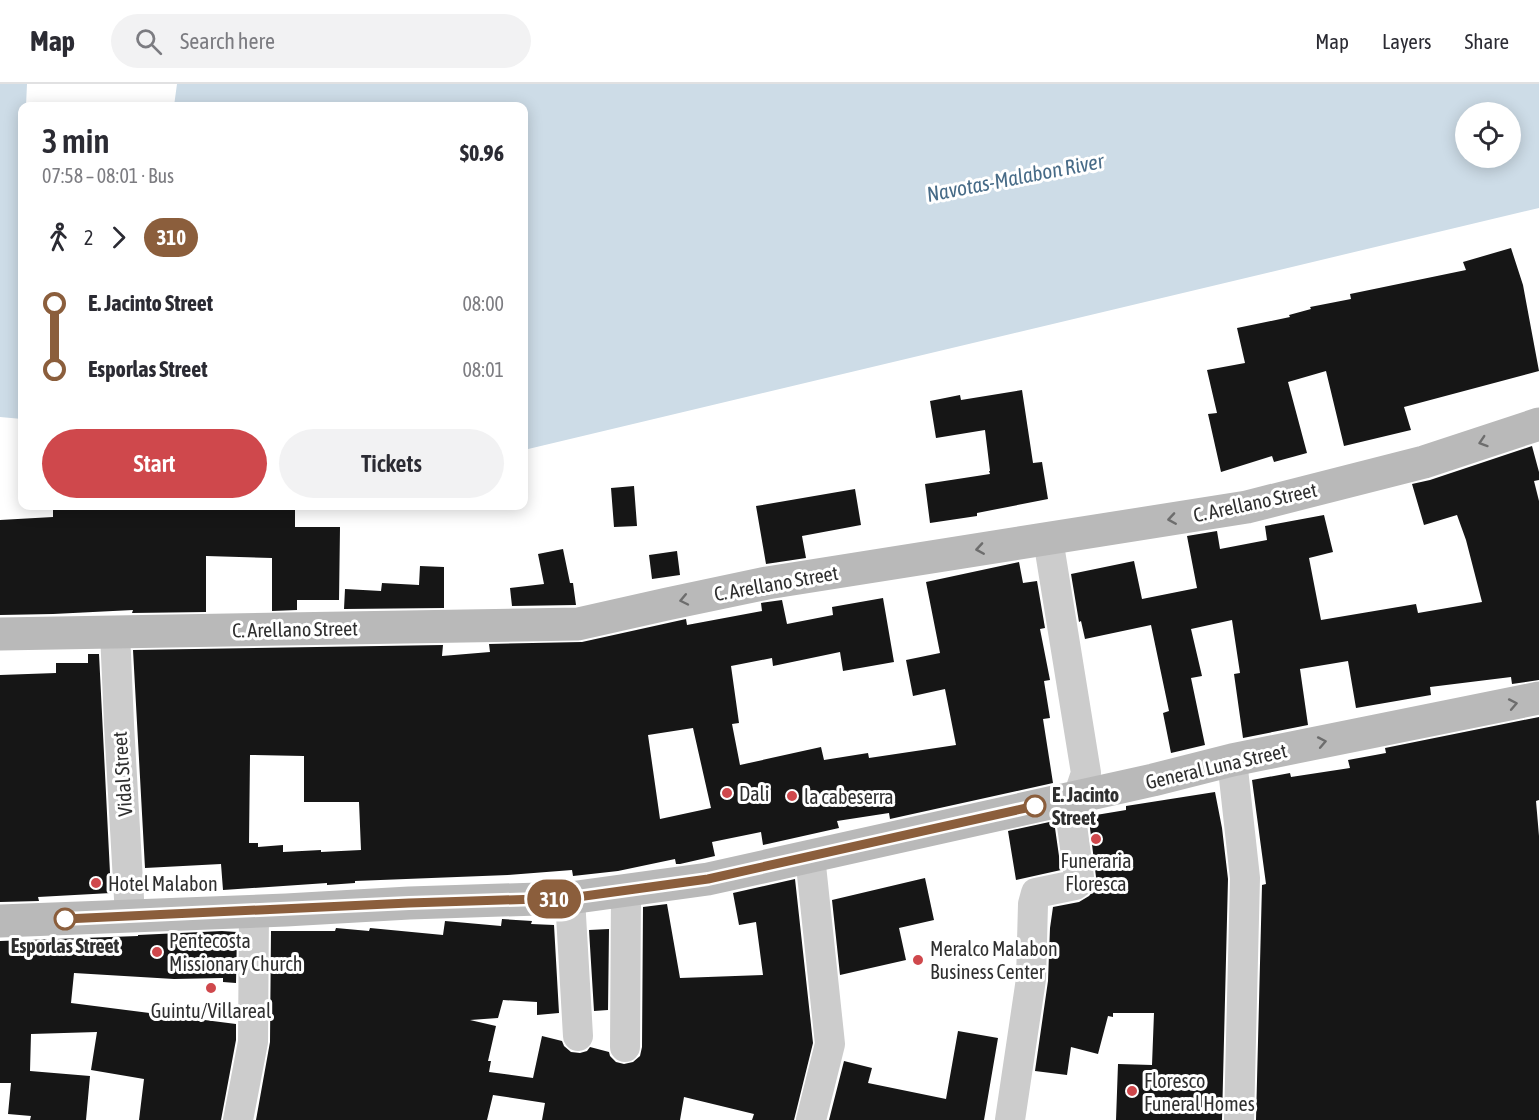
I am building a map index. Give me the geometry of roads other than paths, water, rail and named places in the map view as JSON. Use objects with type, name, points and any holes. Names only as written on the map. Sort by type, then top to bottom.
[{"type":"main road","name":"C. Arellano Street","points":[[0,634],[578,624],[767,583],[1247,507],[1424,462],[1539,424]]},
{"type":"main road","name":"General Luna Street","points":[[0,921],[570,898],[708,879],[1232,760],[1539,699]]},
{"type":"street","points":[[1010,1120],[1032,979],[1033,904],[1036,893],[1075,885],[1078,882],[1071,818],[1086,773],[1048,539]]},
{"type":"street","name":"Vidal Street","points":[[115,632],[130,916]]},
{"type":"street","points":[[1232,760],[1245,878],[1239,1120]]},
{"type":"street","points":[[810,856],[830,1044],[811,1120]]},
{"type":"street","points":[[625,1047],[626,890]]},
{"type":"street","points":[[570,898],[578,1036]]},
{"type":"street","points":[[238,1120],[253,1042],[254,911]]},
{"type":"water","points":[[0,84],[27,84],[26,102],[18,102],[18,419],[0,417]]},
{"type":"water","name":"Navotas-Malabon River","points":[[177,84],[1539,84],[1539,208],[528,449],[528,102],[175,102]]},
{"type":"place","name":"Dali","points":[[727,793]]},
{"type":"place","name":"la cabeserra","points":[[792,796]]},
{"type":"place","name":"E. Jacinto Street","points":[[1035,806]]},
{"type":"place","name":"Funeraria Floresca","points":[[1096,839]]},
{"type":"place","name":"Hotel Malabon","points":[[96,883]]},
{"type":"place","name":"Esporlas Street","points":[[65,919]]},
{"type":"place","name":"Pentecosta Missionary Church","points":[[157,952]]},
{"type":"place","name":"Meralco Malabon Business Center","points":[[918,960]]},
{"type":"place","name":"Guintu/Villareal","points":[[211,988]]},
{"type":"place","name":"Floresco Funeral Homes","points":[[1132,1091]]}]
